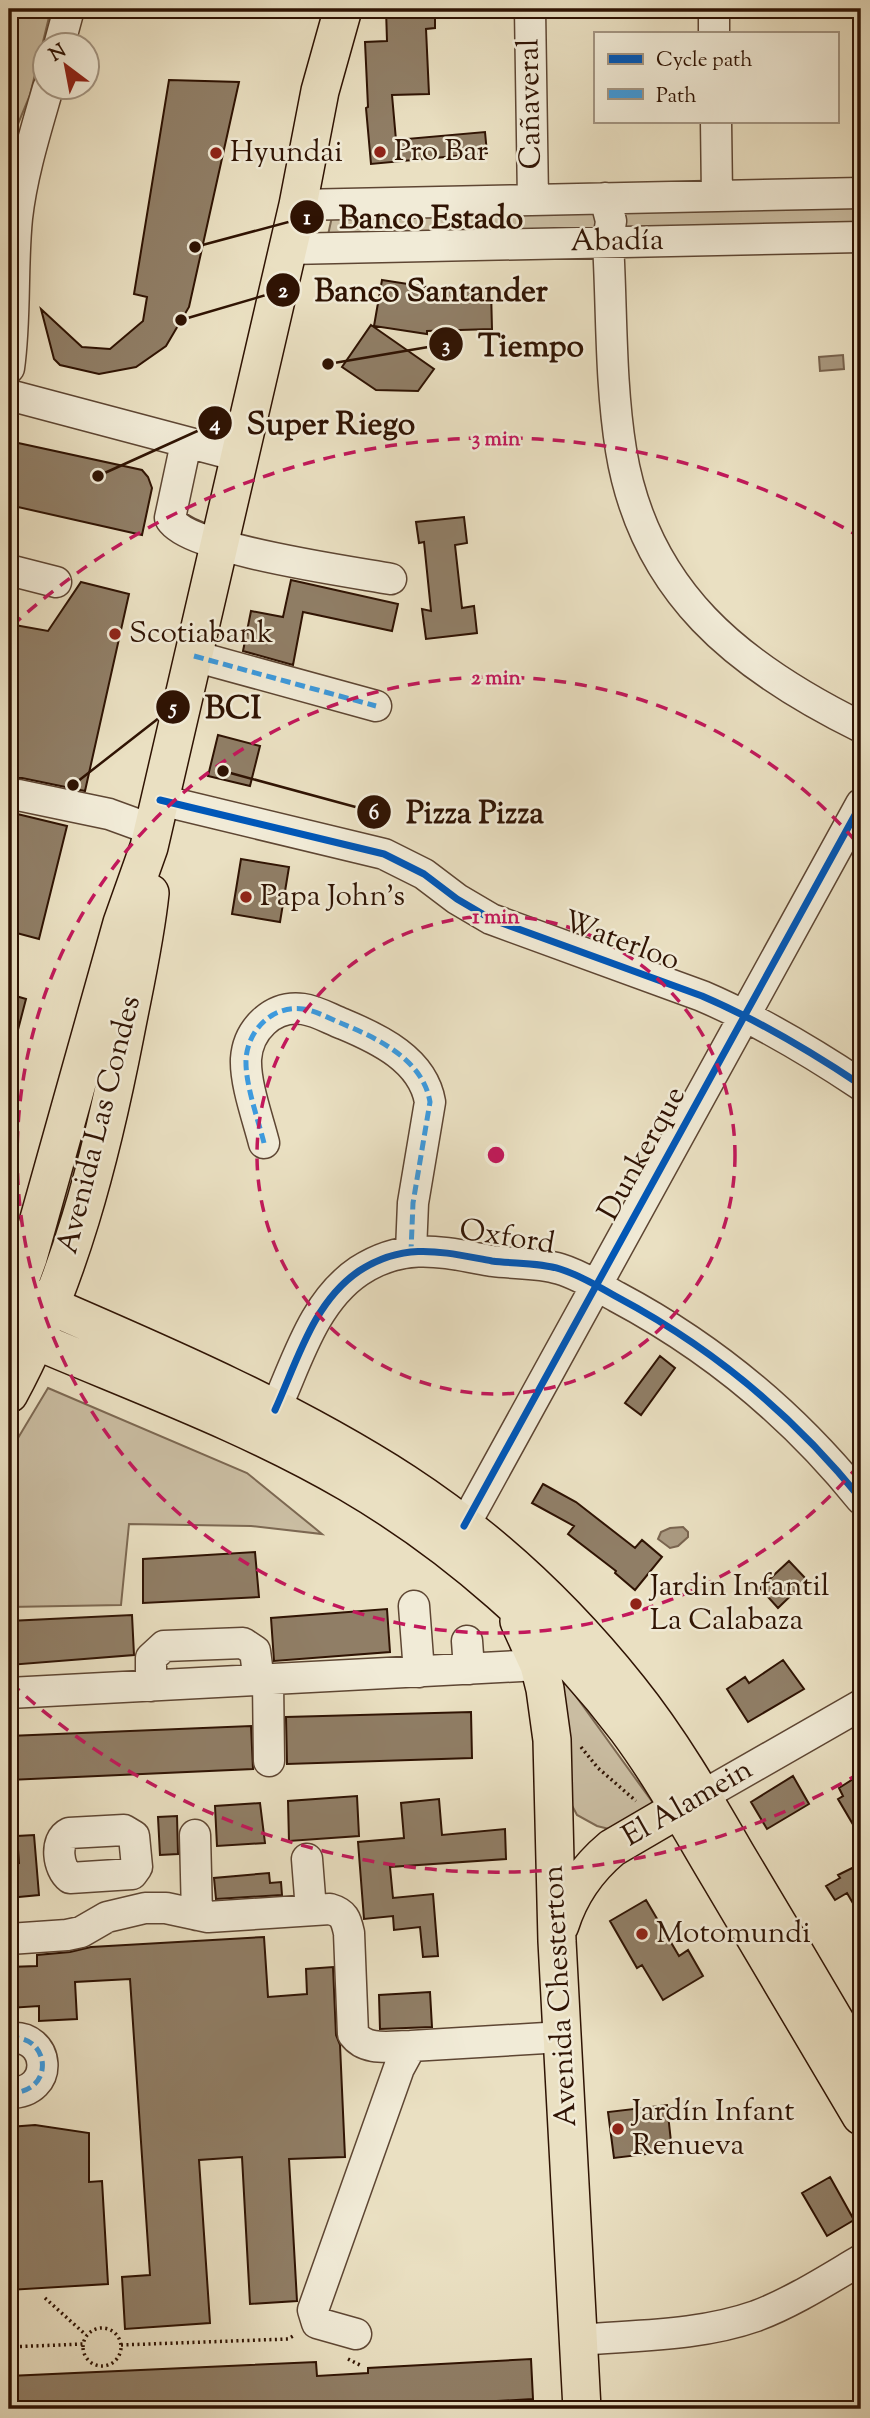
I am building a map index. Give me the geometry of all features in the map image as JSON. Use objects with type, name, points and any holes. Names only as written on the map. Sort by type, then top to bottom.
[{"type":"main road","name":"Avenida Las Condes","points":[[320,91],[322,9]]},
{"type":"main road","name":"Avenida Las Condes","points":[[11,1296],[122,922],[154,826],[298,205],[320,91],[343,9]]},
{"type":"main road","name":"Avenida Las Condes","points":[[9,1394],[22,1335],[50,1306],[88,1197],[116,1084],[146,925],[154,826]]},
{"type":"main road","points":[[11,1296],[50,1306],[177,1361],[275,1410],[375,1465],[464,1526],[534,1586],[598,1653],[658,1728],[690,1802],[861,2116]]},
{"type":"main road","points":[[22,1335],[191,1405],[314,1463],[409,1521],[461,1561],[560,1650],[635,1741],[690,1802],[861,2065]]},
{"type":"main road","name":"Avenida Chesterton","points":[[500,1595],[528,1637],[539,1665],[550,1714],[557,1941],[582,2409]]},
{"type":"main road","name":"El Alamein","points":[[557,1941],[565,1910],[579,1882],[612,1848],[690,1802]]},
{"type":"main road","points":[[554,1803],[572,1831],[590,1843],[612,1848]]},
{"type":"street","points":[[63,32],[69,9]]},
{"type":"street","name":"Cañaveral","points":[[530,9],[533,200]]},
{"type":"street","points":[[713,9],[714,32]]},
{"type":"street","points":[[9,368],[14,320],[17,216],[26,169],[44,102]]},
{"type":"street","points":[[716,122],[717,196]]},
{"type":"street","name":"Abadía","points":[[298,205],[861,193]]},
{"type":"street","points":[[606,198],[611,221],[608,242],[615,395],[621,452],[638,515],[660,563],[691,606],[729,644],[786,687],[861,727]]},
{"type":"street","name":"Abadía","points":[[288,249],[861,237]]},
{"type":"street","points":[[9,395],[239,456]]},
{"type":"street","points":[[186,443],[170,518],[178,528],[219,546],[391,579]]},
{"type":"street","points":[[9,570],[56,582]]},
{"type":"street","points":[[194,656],[376,706]]},
{"type":"street","name":"Waterloo","points":[[18,795],[154,826],[384,854],[424,874],[457,899],[491,919],[702,996],[789,1040],[861,1085]]},
{"type":"street","name":"Dunkerque","points":[[464,1526],[861,804]]},
{"type":"street","points":[[264,1143],[246,1062],[254,1031],[267,1018],[291,1009],[312,1011],[362,1032],[392,1049],[420,1074],[430,1102],[413,1203],[411,1251]]},
{"type":"street","name":"Oxford","points":[[275,1410],[314,1322],[329,1299],[350,1278],[374,1262],[411,1251],[443,1251],[493,1261],[551,1266],[596,1286],[673,1330],[744,1381],[812,1443],[861,1499]]},
{"type":"street","points":[[414,1606],[419,1672]]},
{"type":"street","points":[[151,1686],[151,1658],[164,1646],[243,1643],[255,1651],[264,1681],[269,1760]]},
{"type":"street","points":[[9,1693],[419,1672],[468,1655],[539,1665]]},
{"type":"street","name":"El Alamein","points":[[690,1802],[861,1705]]},
{"type":"street","points":[[195,1835],[197,1914]]},
{"type":"street","points":[[307,1859],[311,1910]]},
{"type":"street","points":[[119,1876],[121,1912]]},
{"type":"street","points":[[9,1939],[67,1936],[121,1912],[155,1908],[208,1917],[330,1909],[346,1918],[349,1933],[352,2027],[357,2040],[369,2046],[411,2046],[562,2037]]},
{"type":"street","points":[[9,2038],[26,2040],[34,2045],[40,2054],[42,2074],[31,2089],[17,2098]]},
{"type":"street","points":[[356,2334],[317,2323],[313,2310],[399,2068],[411,2046]]},
{"type":"street","points":[[579,2340],[654,2336],[727,2324],[779,2306],[861,2260]]},
{"type":"path","points":[[578,1743],[598,1768],[636,1801]]},
{"type":"path","points":[[45,2298],[86,2335]]},
{"type":"path","points":[[121,2344],[288,2339],[298,2331],[302,2315],[313,2310]]},
{"type":"path","points":[[102,2327],[111,2330],[118,2336],[121,2344],[120,2354],[106,2366],[89,2361],[83,2353],[82,2344],[86,2335],[93,2329],[102,2327]]},
{"type":"path","points":[[9,2347],[82,2344]]},
{"type":"shaded area","points":[[9,9],[51,9],[45,32],[32,32],[32,87],[9,142]]},
{"type":"shaded area","points":[[861,202],[861,225],[328,235],[333,212]]},
{"type":"shaded area","points":[[843,355],[844,369],[820,371],[819,357]]},
{"type":"shaded area","points":[[48,1388],[247,1473],[322,1534],[251,1526],[129,1524],[121,1605],[9,1607],[9,1453]]},
{"type":"shaded area","points":[[683,1527],[688,1532],[688,1537],[678,1546],[670,1548],[658,1539],[661,1532]]},
{"type":"shaded area","points":[[557,1670],[656,1807],[621,1832],[597,1826],[577,1815],[558,1779]]},
{"type":"building","points":[[386,9],[435,9],[435,28],[426,29],[429,94],[392,95],[396,140],[485,132],[487,153],[371,164],[366,108],[365,42],[387,41]]},
{"type":"building","points":[[169,80],[239,82],[189,307],[166,346],[136,367],[99,374],[60,365],[54,359],[41,309],[82,347],[110,349],[143,321],[147,297],[134,294]]},
{"type":"building","points":[[382,280],[434,288],[433,291],[491,290],[492,329],[427,331],[427,334],[374,326]]},
{"type":"building","points":[[371,325],[434,369],[418,391],[376,390],[342,367]]},
{"type":"building","points":[[9,441],[142,470],[152,488],[142,535],[9,505]]},
{"type":"building","points":[[464,517],[467,543],[455,545],[462,608],[474,606],[477,633],[426,639],[422,609],[431,611],[424,542],[419,543],[416,522]]},
{"type":"building","points":[[291,580],[398,604],[392,631],[303,612],[293,665],[243,651],[251,611],[283,617]]},
{"type":"building","points":[[81,582],[129,594],[85,791],[22,778],[9,778],[9,624],[48,631]]},
{"type":"building","points":[[218,735],[260,746],[250,786],[208,776]]},
{"type":"building","points":[[9,812],[67,826],[39,939],[9,931]]},
{"type":"building","points":[[241,859],[289,867],[280,922],[232,914]]},
{"type":"building","points":[[9,994],[26,999],[14,1045],[9,1044]]},
{"type":"building","points":[[660,1356],[675,1368],[641,1415],[625,1403]]},
{"type":"building","points":[[543,1484],[576,1502],[635,1548],[642,1540],[662,1557],[635,1590],[615,1573],[616,1571],[568,1534],[574,1526],[532,1503]]},
{"type":"building","points":[[255,1552],[259,1597],[143,1603],[143,1559]]},
{"type":"building","points":[[789,1561],[807,1580],[778,1608],[760,1588]]},
{"type":"building","points":[[387,1609],[390,1652],[274,1661],[271,1618]]},
{"type":"building","points":[[132,1615],[134,1655],[9,1665],[9,1621]]},
{"type":"building","points":[[783,1660],[804,1689],[748,1722],[727,1689],[745,1677],[749,1683]]},
{"type":"building","points":[[471,1712],[472,1758],[287,1764],[286,1717]]},
{"type":"building","points":[[251,1726],[253,1769],[9,1780],[9,1736]]},
{"type":"building","points":[[861,1774],[861,1838],[838,1799],[843,1796],[839,1788]]},
{"type":"building","points":[[793,1776],[809,1804],[767,1829],[751,1802]]},
{"type":"building","points":[[357,1796],[359,1836],[289,1841],[288,1801]]},
{"type":"building","points":[[439,1799],[442,1835],[505,1829],[506,1859],[390,1867],[393,1898],[433,1894],[438,1956],[423,1957],[420,1927],[394,1930],[393,1916],[364,1919],[358,1842],[404,1838],[401,1803]]},
{"type":"building","points":[[260,1803],[265,1843],[217,1846],[215,1806]]},
{"type":"building","points":[[177,1816],[178,1854],[160,1855],[158,1817]]},
{"type":"building","points":[[34,1835],[39,1895],[9,1898],[9,1864],[19,1863],[17,1836]]},
{"type":"building","points":[[852,1868],[861,1884],[861,1917],[847,1893],[835,1900],[826,1886],[840,1878],[838,1875]]},
{"type":"building","points":[[269,1873],[270,1883],[281,1882],[282,1895],[216,1899],[214,1878]]},
{"type":"building","points":[[646,1900],[679,1956],[688,1950],[703,1976],[663,2000],[642,1965],[637,1968],[610,1921]]},
{"type":"building","points":[[264,1937],[268,1997],[307,1994],[306,1969],[333,1967],[345,2157],[289,2159],[297,2301],[250,2304],[242,2157],[199,2160],[210,2323],[125,2329],[122,2277],[150,2275],[130,1979],[75,1982],[77,2019],[39,2021],[39,2006],[9,2008],[9,1967],[37,1966],[37,1955],[91,1947]]},
{"type":"building","points":[[430,1992],[432,2027],[380,2029],[379,1995]]},
{"type":"building","points":[[667,2105],[672,2151],[614,2158],[608,2112]]},
{"type":"building","points":[[35,2125],[89,2133],[89,2182],[102,2181],[108,2284],[9,2290],[9,2127]]},
{"type":"building","points":[[830,2177],[854,2220],[827,2236],[802,2193]]},
{"type":"building","points":[[531,2359],[533,2399],[354,2409],[9,2409],[9,2376],[316,2362],[317,2376],[368,2373],[368,2368]]},
{"type":"marked path","points":[[194,656],[376,706]]},
{"type":"marked path","points":[[264,1143],[250,1090],[246,1059],[251,1038],[272,1015],[292,1009],[313,1011],[385,1044],[419,1074],[430,1102],[413,1203],[411,1251]]},
{"type":"marked path","points":[[9,2038],[23,2039],[33,2044],[40,2053],[42,2064],[41,2074],[35,2084],[9,2093]]},
{"type":"cycle path","points":[[160,800],[384,854],[424,874],[457,899],[491,919],[723,1005],[823,1060],[861,1085]]},
{"type":"cycle path","points":[[464,1526],[861,804]]},
{"type":"cycle path","points":[[275,1410],[318,1316],[343,1284],[359,1271],[392,1256],[424,1251],[543,1265],[596,1285],[652,1317],[718,1361],[808,1439],[861,1499]]},
{"type":"place","name":"Pro Bar","points":[[380,152]]},
{"type":"place","name":"Hyundai","points":[[216,153]]},
{"type":"place","name":"Banco Estado","points":[[195,247]]},
{"type":"place","name":"Banco Santander","points":[[181,320]]},
{"type":"place","name":"Tiempo","points":[[328,364]]},
{"type":"place","name":"Super Riego","points":[[98,476]]},
{"type":"place","name":"Scotiabank","points":[[115,634]]},
{"type":"place","name":"Pizza Pizza","points":[[223,771]]},
{"type":"place","name":"BCI","points":[[73,785]]},
{"type":"place","name":"Papa John's","points":[[246,897]]},
{"type":"place","name":"Jardin Infantil La Calabaza","points":[[636,1604]]},
{"type":"place","name":"Motomundi","points":[[642,1934]]},
{"type":"place","name":"Jardín Infant Renueva","points":[[618,2129]]}]
